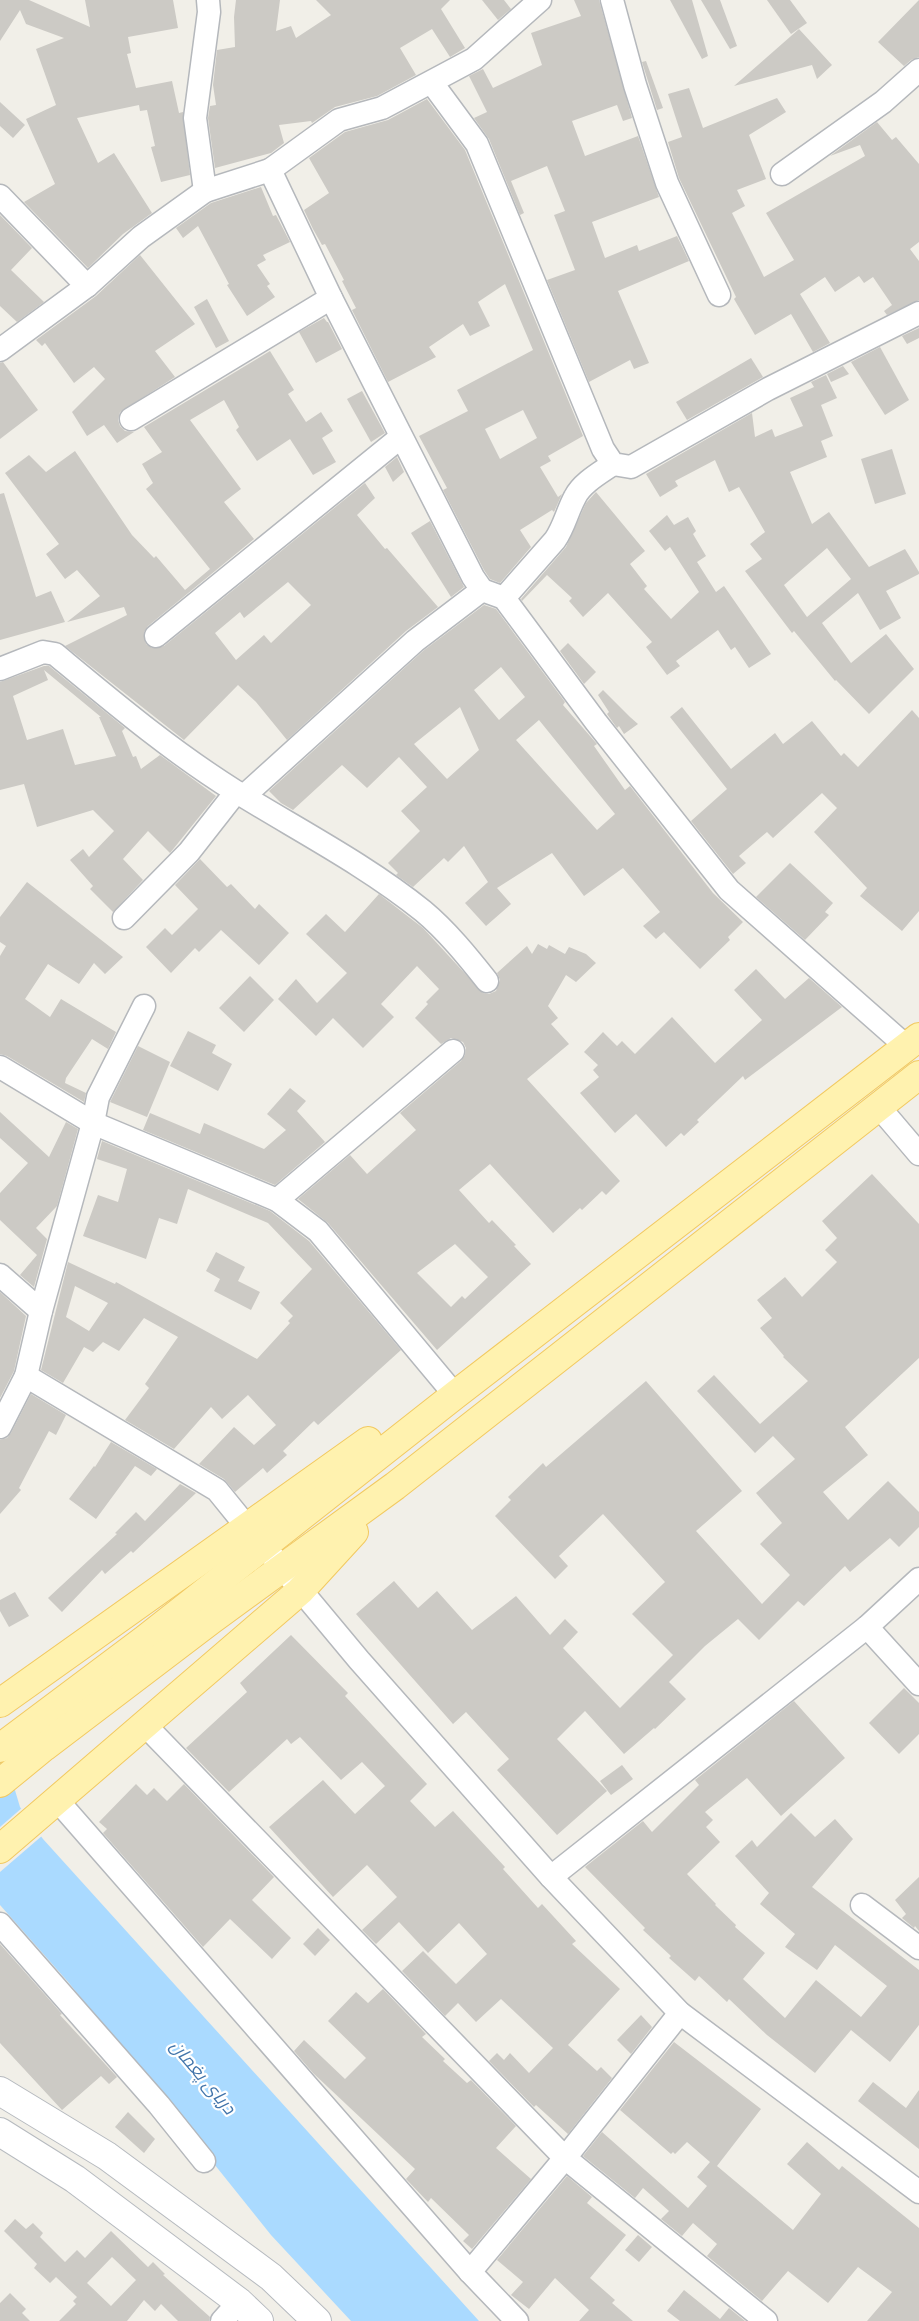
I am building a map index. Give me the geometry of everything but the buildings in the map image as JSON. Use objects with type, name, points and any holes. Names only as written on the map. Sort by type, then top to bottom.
[{"type":"main road","points":[[2,1701],[256,1537],[454,1394],[913,1042]]},
{"type":"main road","points":[[0,1748],[36,1736],[212,1620],[282,1570],[395,1486],[919,1075]]},
{"type":"main road","points":[[612,1274],[628,1304]]},
{"type":"main road","points":[[0,1849],[300,1590],[395,1486]]},
{"type":"main road","points":[[0,1783],[36,1736],[256,1537]]},
{"type":"main road","points":[[0,2091],[107,2156],[271,2277],[317,2321]]},
{"type":"main road","points":[[0,2132],[75,2179],[230,2311],[259,2321]]},
{"type":"street","points":[[205,191],[194,118],[209,12],[208,0]]},
{"type":"street","points":[[0,350],[87,286],[141,237],[205,191],[270,170],[339,120],[382,108],[432,83],[474,59],[540,0]]},
{"type":"street","points":[[612,0],[635,86],[667,183],[719,295]]},
{"type":"street","points":[[782,174],[884,102],[919,70]]},
{"type":"street","points":[[432,83],[477,144],[603,449],[613,464],[630,467],[768,389],[919,313]]},
{"type":"street","points":[[270,170],[331,298],[401,437],[473,577],[482,590],[504,598],[596,722],[730,890],[913,1042]]},
{"type":"street","points":[[0,196],[87,286]]},
{"type":"street","points":[[131,419],[331,298]]},
{"type":"street","points":[[156,636],[401,437]]},
{"type":"street","points":[[504,598],[562,531],[575,496],[584,486],[613,464]]},
{"type":"street","points":[[124,918],[189,852],[240,794],[415,641],[482,590]]},
{"type":"street","points":[[0,669],[43,652],[55,654],[141,725],[240,794],[386,884],[424,912],[466,955],[487,981]]},
{"type":"street","points":[[0,1427],[26,1376],[41,1311],[93,1123],[98,1097],[144,1006]]},
{"type":"street","points":[[278,1200],[453,1051]]},
{"type":"street","points":[[0,1067],[93,1123],[278,1200],[318,1231],[454,1394]]},
{"type":"street","points":[[879,1107],[919,1154]]},
{"type":"street","points":[[0,1275],[41,1311]]},
{"type":"street","points":[[26,1376],[217,1490],[282,1570],[551,1877],[680,2013],[919,2192]]},
{"type":"street","points":[[551,1877],[867,1627],[919,1579]]},
{"type":"street","points":[[867,1627],[919,1684]]},
{"type":"street","points":[[144,1724],[565,2158],[766,2321]]},
{"type":"street","points":[[48,1808],[470,2272],[517,2321]]},
{"type":"street","points":[[862,1905],[919,1948]]},
{"type":"street","points":[[0,1924],[159,2106],[204,2161]]},
{"type":"street","points":[[470,2272],[565,2158],[680,2013]]},
{"type":"water","name":"دریای پغمان","points":[[0,1740],[20,1807],[43,1839],[479,2321],[351,2321],[271,2235],[69,1983],[0,1905]]},
{"type":"pier","points":[[23,1807],[43,1835],[0,1872],[0,1827]]}]
